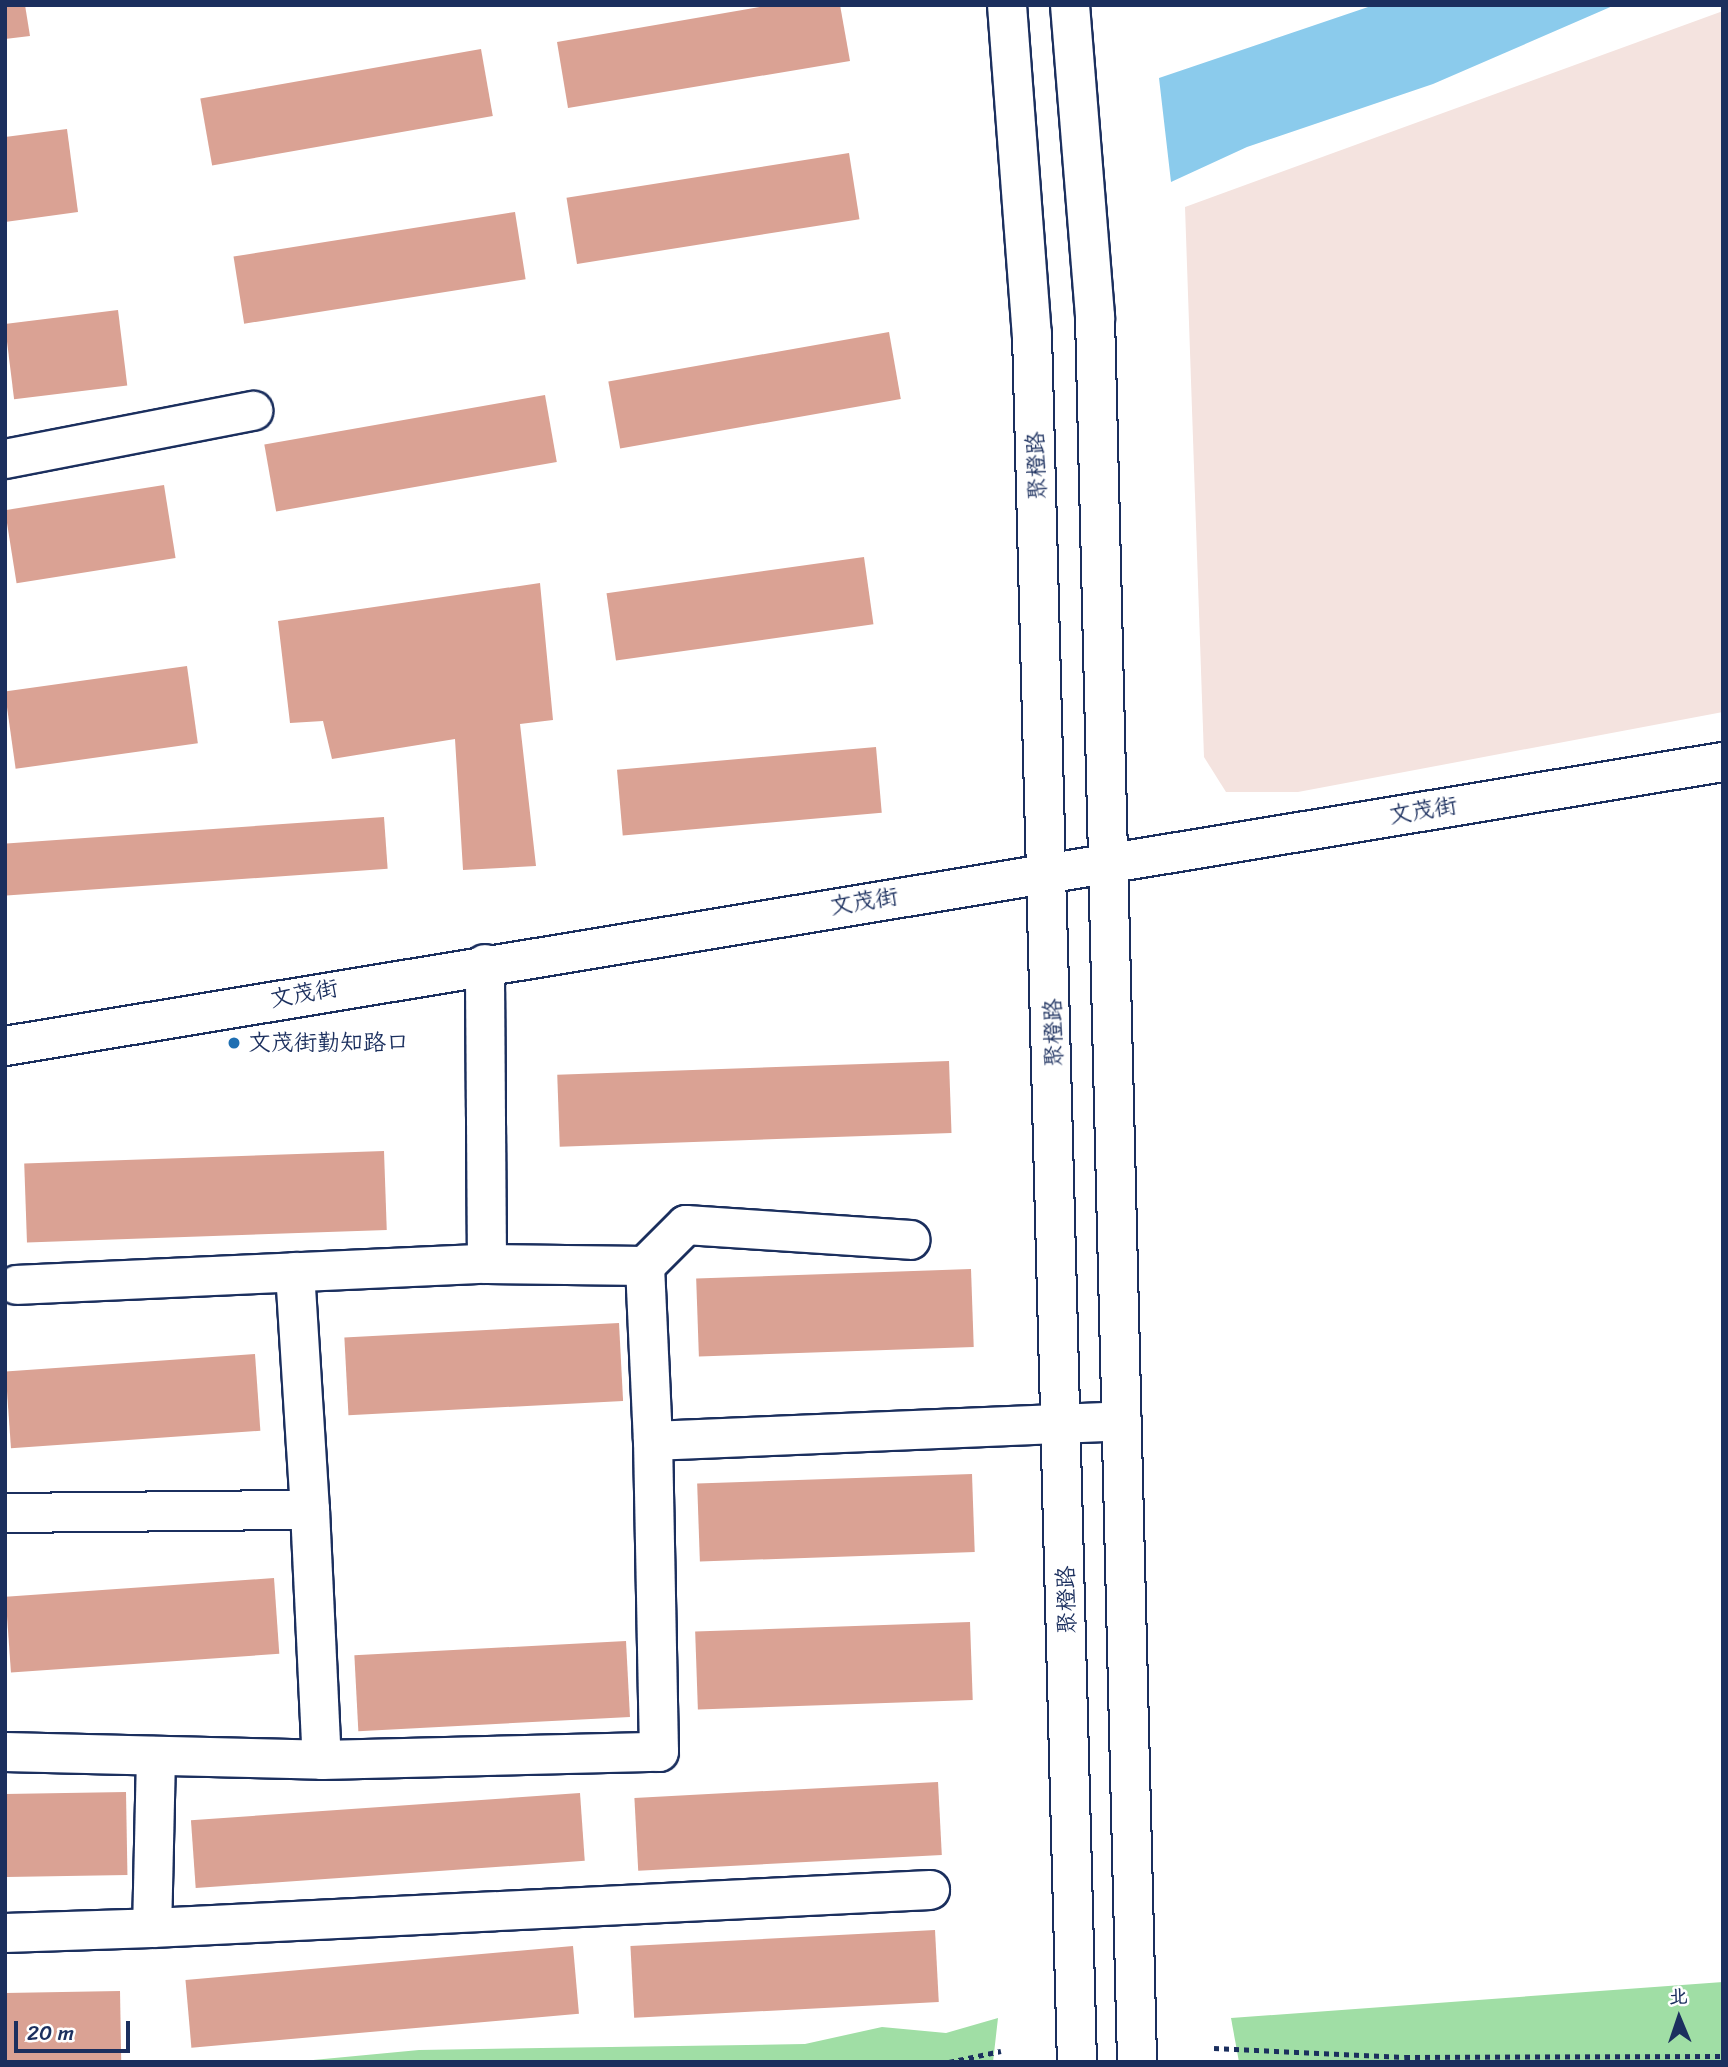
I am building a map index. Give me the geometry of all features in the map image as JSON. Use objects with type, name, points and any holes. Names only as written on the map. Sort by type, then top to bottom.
[{"type":"street","name":"聚橙路","points":[[1007,5],[1032,334],[1050,872],[1077,2062]]},
{"type":"street","points":[[1070,5],[1095,317],[1137,2062]]},
{"type":"street","points":[[5,459],[253,411]]},
{"type":"street","name":"文茂街","points":[[5,1046],[485,964],[1723,762]]},
{"type":"street","points":[[485,964],[487,1264]]},
{"type":"street","points":[[18,1285],[487,1264],[645,1266],[686,1226],[911,1240]]},
{"type":"street","points":[[5,1752],[322,1760],[659,1752],[653,1441],[645,1266]]},
{"type":"street","points":[[295,1272],[322,1760]]},
{"type":"street","points":[[653,1441],[1122,1421]]},
{"type":"street","points":[[5,1513],[310,1510]]},
{"type":"street","points":[[152,1928],[156,1756]]},
{"type":"street","points":[[5,1933],[930,1890]]},
{"type":"path","points":[[1214,2048],[1405,2057],[1723,2056]]},
{"type":"path","points":[[949,2062],[1001,2051]]},
{"type":"shaded area","points":[[1723,11],[1723,712],[1298,792],[1226,792],[1204,757],[1185,207]]},
{"type":"green space","points":[[1723,1982],[1723,2062],[1239,2062],[1231,2018]]},
{"type":"green space","points":[[998,2018],[993,2062],[292,2062],[419,2050],[805,2044],[882,2027],[946,2033]]},
{"type":"water","points":[[1374,5],[1615,5],[1433,84],[1247,147],[1171,182],[1159,78]]},
{"type":"building","points":[[5,5],[25,5],[30,36],[5,39]]},
{"type":"building","points":[[771,5],[840,5],[850,61],[568,108],[557,42]]},
{"type":"building","points":[[481,49],[493,116],[212,165],[200,98]]},
{"type":"building","points":[[67,129],[78,212],[5,222],[5,137]]},
{"type":"building","points":[[849,153],[859,219],[577,264],[567,198]]},
{"type":"building","points":[[515,212],[526,279],[244,324],[234,257]]},
{"type":"building","points":[[118,310],[127,385],[14,399],[5,324]]},
{"type":"building","points":[[889,332],[901,399],[620,448],[608,381]]},
{"type":"building","points":[[545,395],[557,462],[276,511],[264,444]]},
{"type":"building","points":[[164,485],[176,558],[17,583],[5,510]]},
{"type":"building","points":[[864,557],[873,624],[616,661],[607,593]]},
{"type":"building","points":[[540,583],[553,720],[520,724],[536,866],[463,870],[455,739],[332,759],[323,721],[290,723],[278,621]]},
{"type":"building","points":[[187,666],[198,743],[16,769],[5,692]]},
{"type":"building","points":[[876,747],[882,813],[623,835],[617,770]]},
{"type":"building","points":[[384,817],[388,869],[7,896],[5,844]]},
{"type":"building","points":[[949,1061],[952,1133],[560,1147],[557,1075]]},
{"type":"building","points":[[384,1151],[387,1230],[27,1243],[24,1164]]},
{"type":"building","points":[[971,1269],[974,1347],[699,1357],[696,1279]]},
{"type":"building","points":[[619,1323],[623,1401],[348,1415],[344,1337]]},
{"type":"building","points":[[255,1354],[260,1431],[11,1448],[6,1371]]},
{"type":"building","points":[[972,1474],[975,1552],[700,1562],[697,1484]]},
{"type":"building","points":[[274,1578],[279,1654],[11,1673],[6,1597]]},
{"type":"building","points":[[970,1622],[973,1700],[698,1710],[695,1632]]},
{"type":"building","points":[[626,1641],[630,1717],[358,1731],[354,1655]]},
{"type":"building","points":[[938,1782],[942,1855],[638,1871],[634,1798]]},
{"type":"building","points":[[126,1792],[127,1875],[6,1877],[5,1794]]},
{"type":"building","points":[[580,1793],[585,1861],[196,1888],[191,1820]]},
{"type":"building","points":[[935,1930],[939,2002],[634,2018],[630,1946]]},
{"type":"building","points":[[573,1946],[579,2014],[191,2048],[185,1980]]},
{"type":"building","points":[[120,1991],[121,2062],[6,2062],[5,1993]]},
{"type":"place","name":"文茂街勤知路口","points":[[234,1043]]}]
